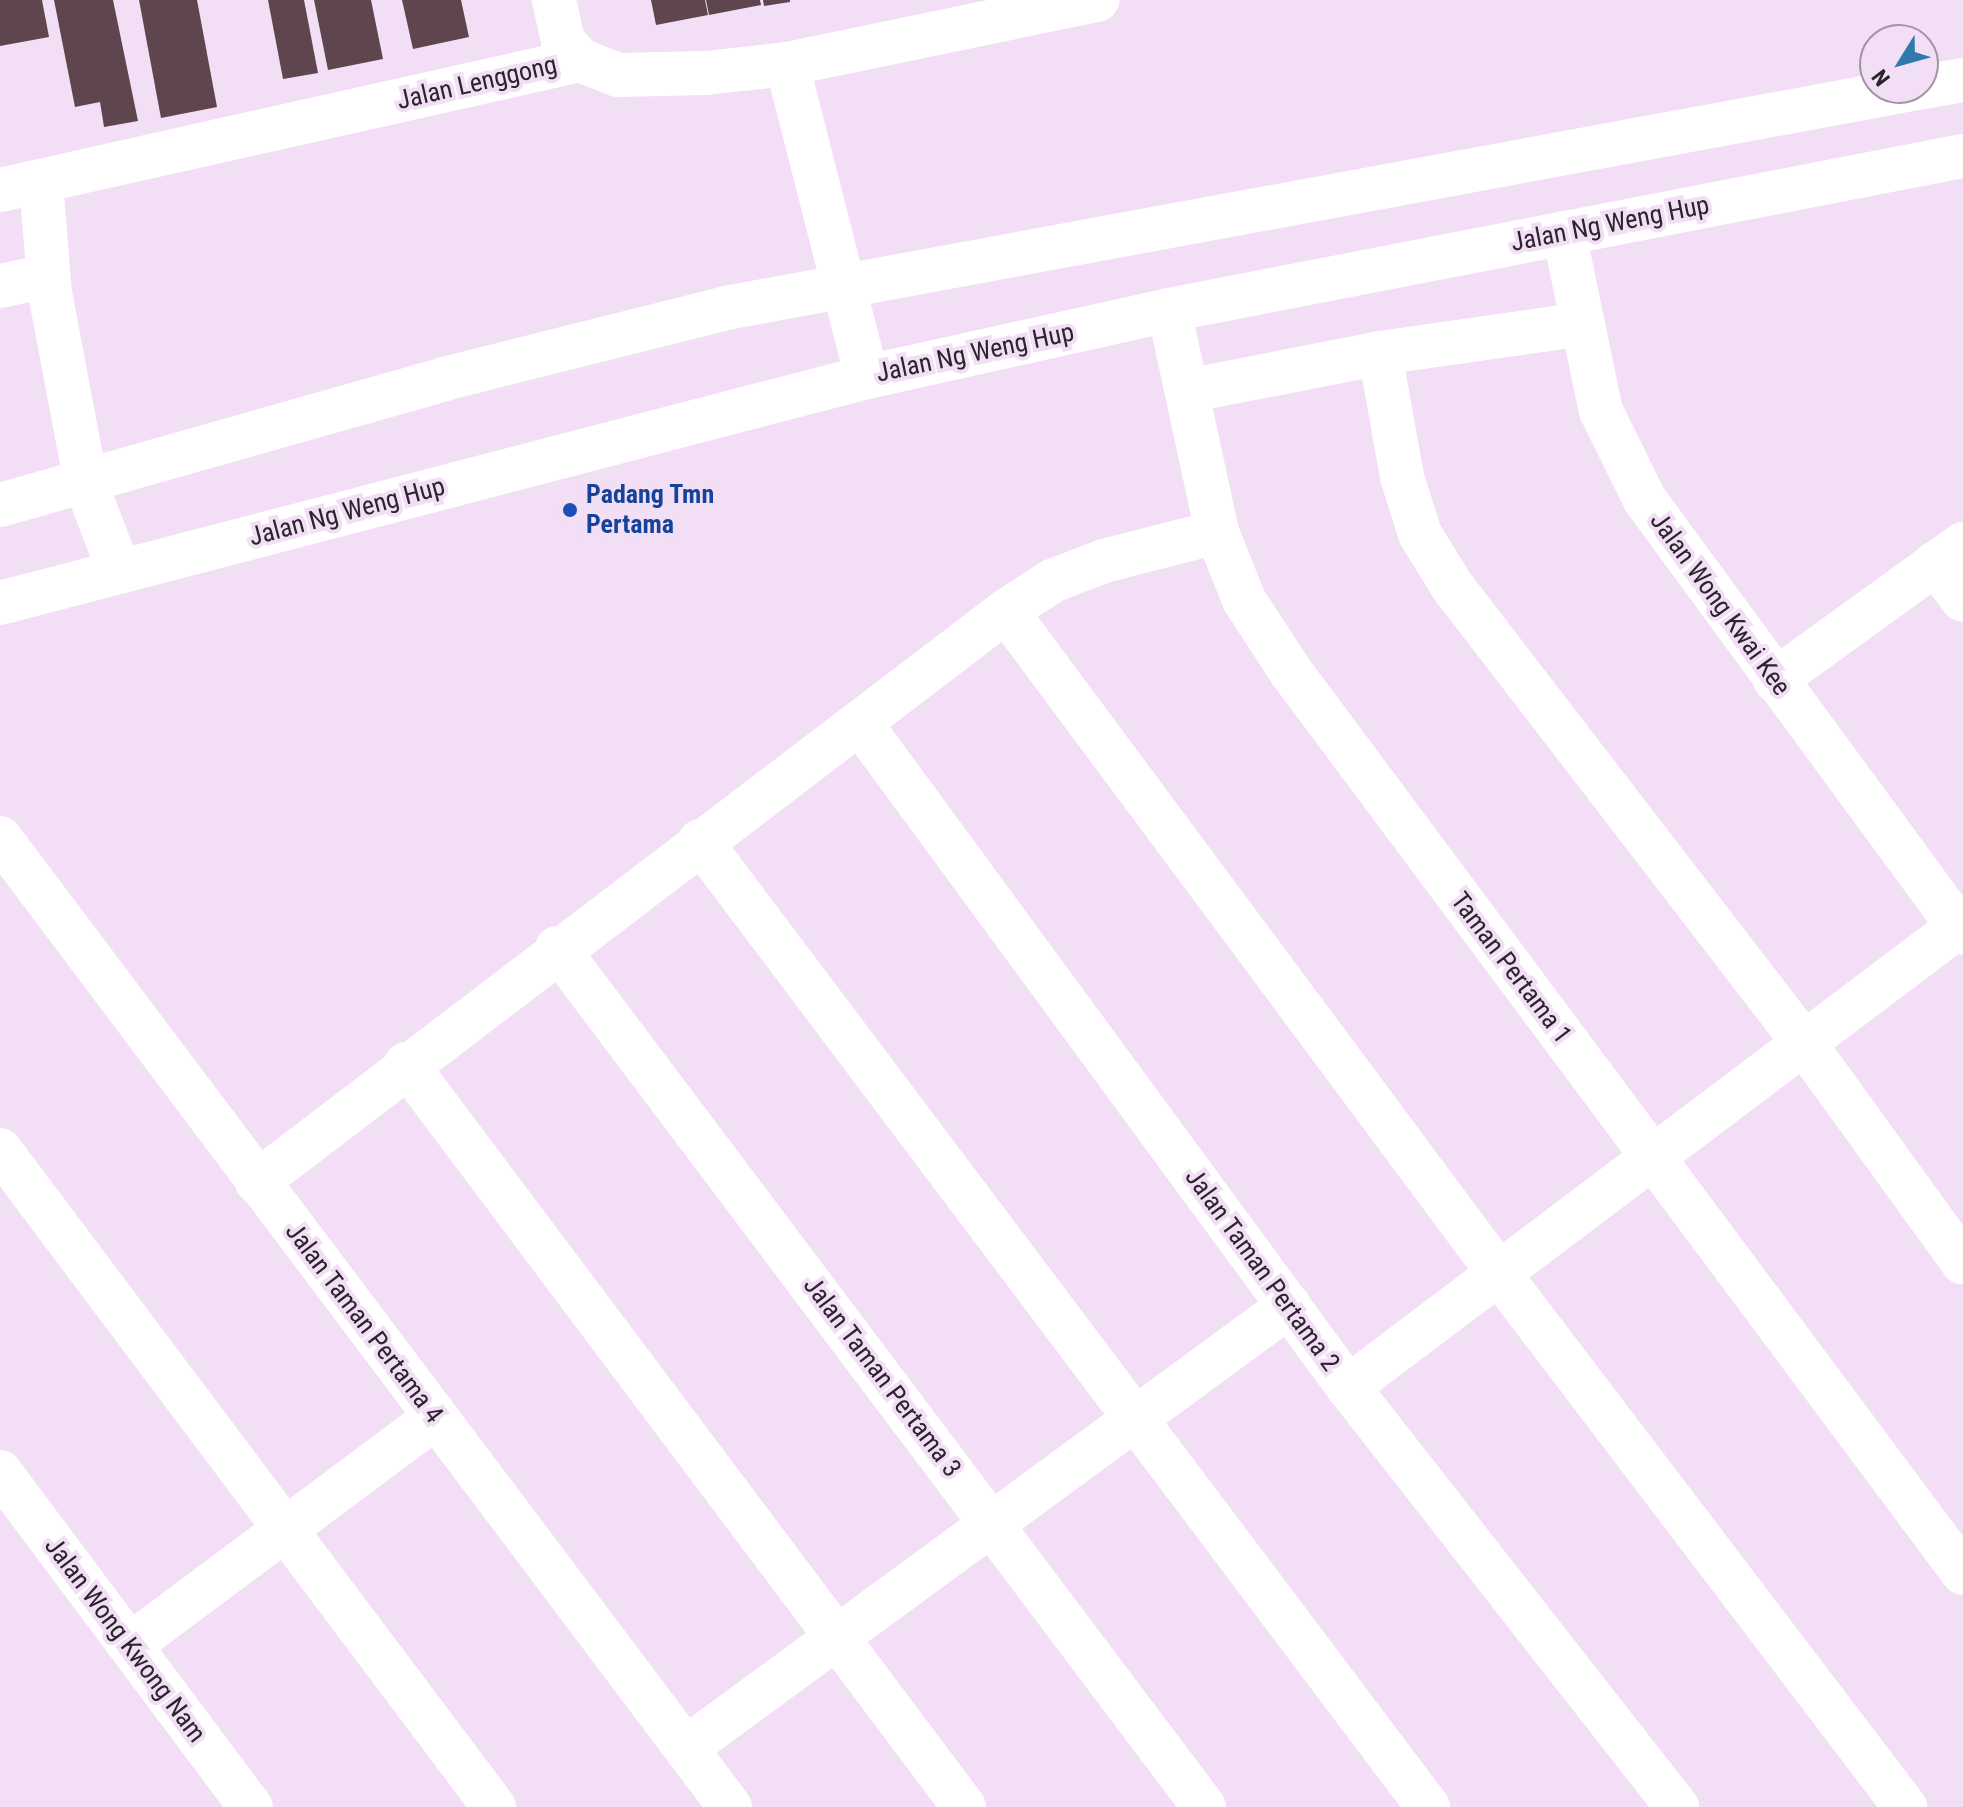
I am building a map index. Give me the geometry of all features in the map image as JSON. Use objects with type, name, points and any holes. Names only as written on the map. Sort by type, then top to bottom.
[{"type":"street","points":[[554,0],[563,41],[580,60]]},
{"type":"street","name":"Jalan Lenggong","points":[[21,186],[580,60],[618,75],[660,78],[787,64],[1097,0]]},
{"type":"street","points":[[787,64],[839,284],[867,377]]},
{"type":"street","points":[[1939,84],[1963,80]]},
{"type":"street","points":[[0,505],[86,484],[444,379],[839,284],[1859,99]]},
{"type":"street","name":"Jalan Ng Weng Hup","points":[[0,603],[867,377],[1169,310],[1963,156]]},
{"type":"street","points":[[21,186],[48,276],[86,484],[119,571]]},
{"type":"street","name":"Jalan Wong Kwai Kee","points":[[1564,233],[1601,411],[1645,500],[1960,930]]},
{"type":"street","points":[[0,286],[48,276]]},
{"type":"street","name":"Taman Pertama 1","points":[[1169,310],[1217,532],[1244,600],[1291,672],[1963,1573]]},
{"type":"street","points":[[1187,391],[1380,353],[1583,324]]},
{"type":"street","points":[[1380,353],[1402,477],[1420,534],[1452,586],[1804,1043],[1963,1263]]},
{"type":"street","points":[[257,1182],[557,948],[1006,611],[1052,581],[1104,561],[1217,532]]},
{"type":"street","points":[[1775,680],[1949,553],[1963,600]]},
{"type":"street","points":[[1006,611],[1497,1271],[1905,1807]]},
{"type":"street","name":"Jalan Taman Pertama 2","points":[[860,723],[1348,1387],[1677,1807]]},
{"type":"street","name":"Jalan Taman Pertama 4","points":[[0,838],[730,1807]]},
{"type":"street","points":[[700,841],[1132,1419],[1428,1807]]},
{"type":"street","points":[[1348,1387],[1650,1155],[1960,930]]},
{"type":"street","name":"Jalan Taman Pertama 3","points":[[557,948],[1204,1807]]},
{"type":"street","points":[[406,1064],[964,1807]]},
{"type":"street","points":[[0,1150],[494,1807]]},
{"type":"street","points":[[686,1748],[1289,1306]]},
{"type":"street","points":[[130,1645],[435,1418]]},
{"type":"street","name":"Jalan Wong Kwong Nam","points":[[0,1472],[251,1807]]},
{"type":"building","points":[[0,0],[42,0],[49,37],[0,46]]},
{"type":"building","points":[[54,0],[113,0],[138,121],[104,127],[100,102],[75,107]]},
{"type":"building","points":[[139,0],[197,0],[217,107],[161,118]]},
{"type":"building","points":[[268,0],[304,0],[318,73],[283,79]]},
{"type":"building","points":[[314,0],[371,0],[383,59],[328,70]]},
{"type":"building","points":[[402,0],[461,0],[469,37],[413,49]]},
{"type":"building","points":[[651,0],[705,0],[708,15],[656,25]]},
{"type":"building","points":[[706,0],[760,0],[761,5],[709,15]]},
{"type":"building","points":[[763,0],[790,0],[790,2],[764,6]]},
{"type":"place","name":"Padang Tmn Pertama","points":[[570,510]]}]
